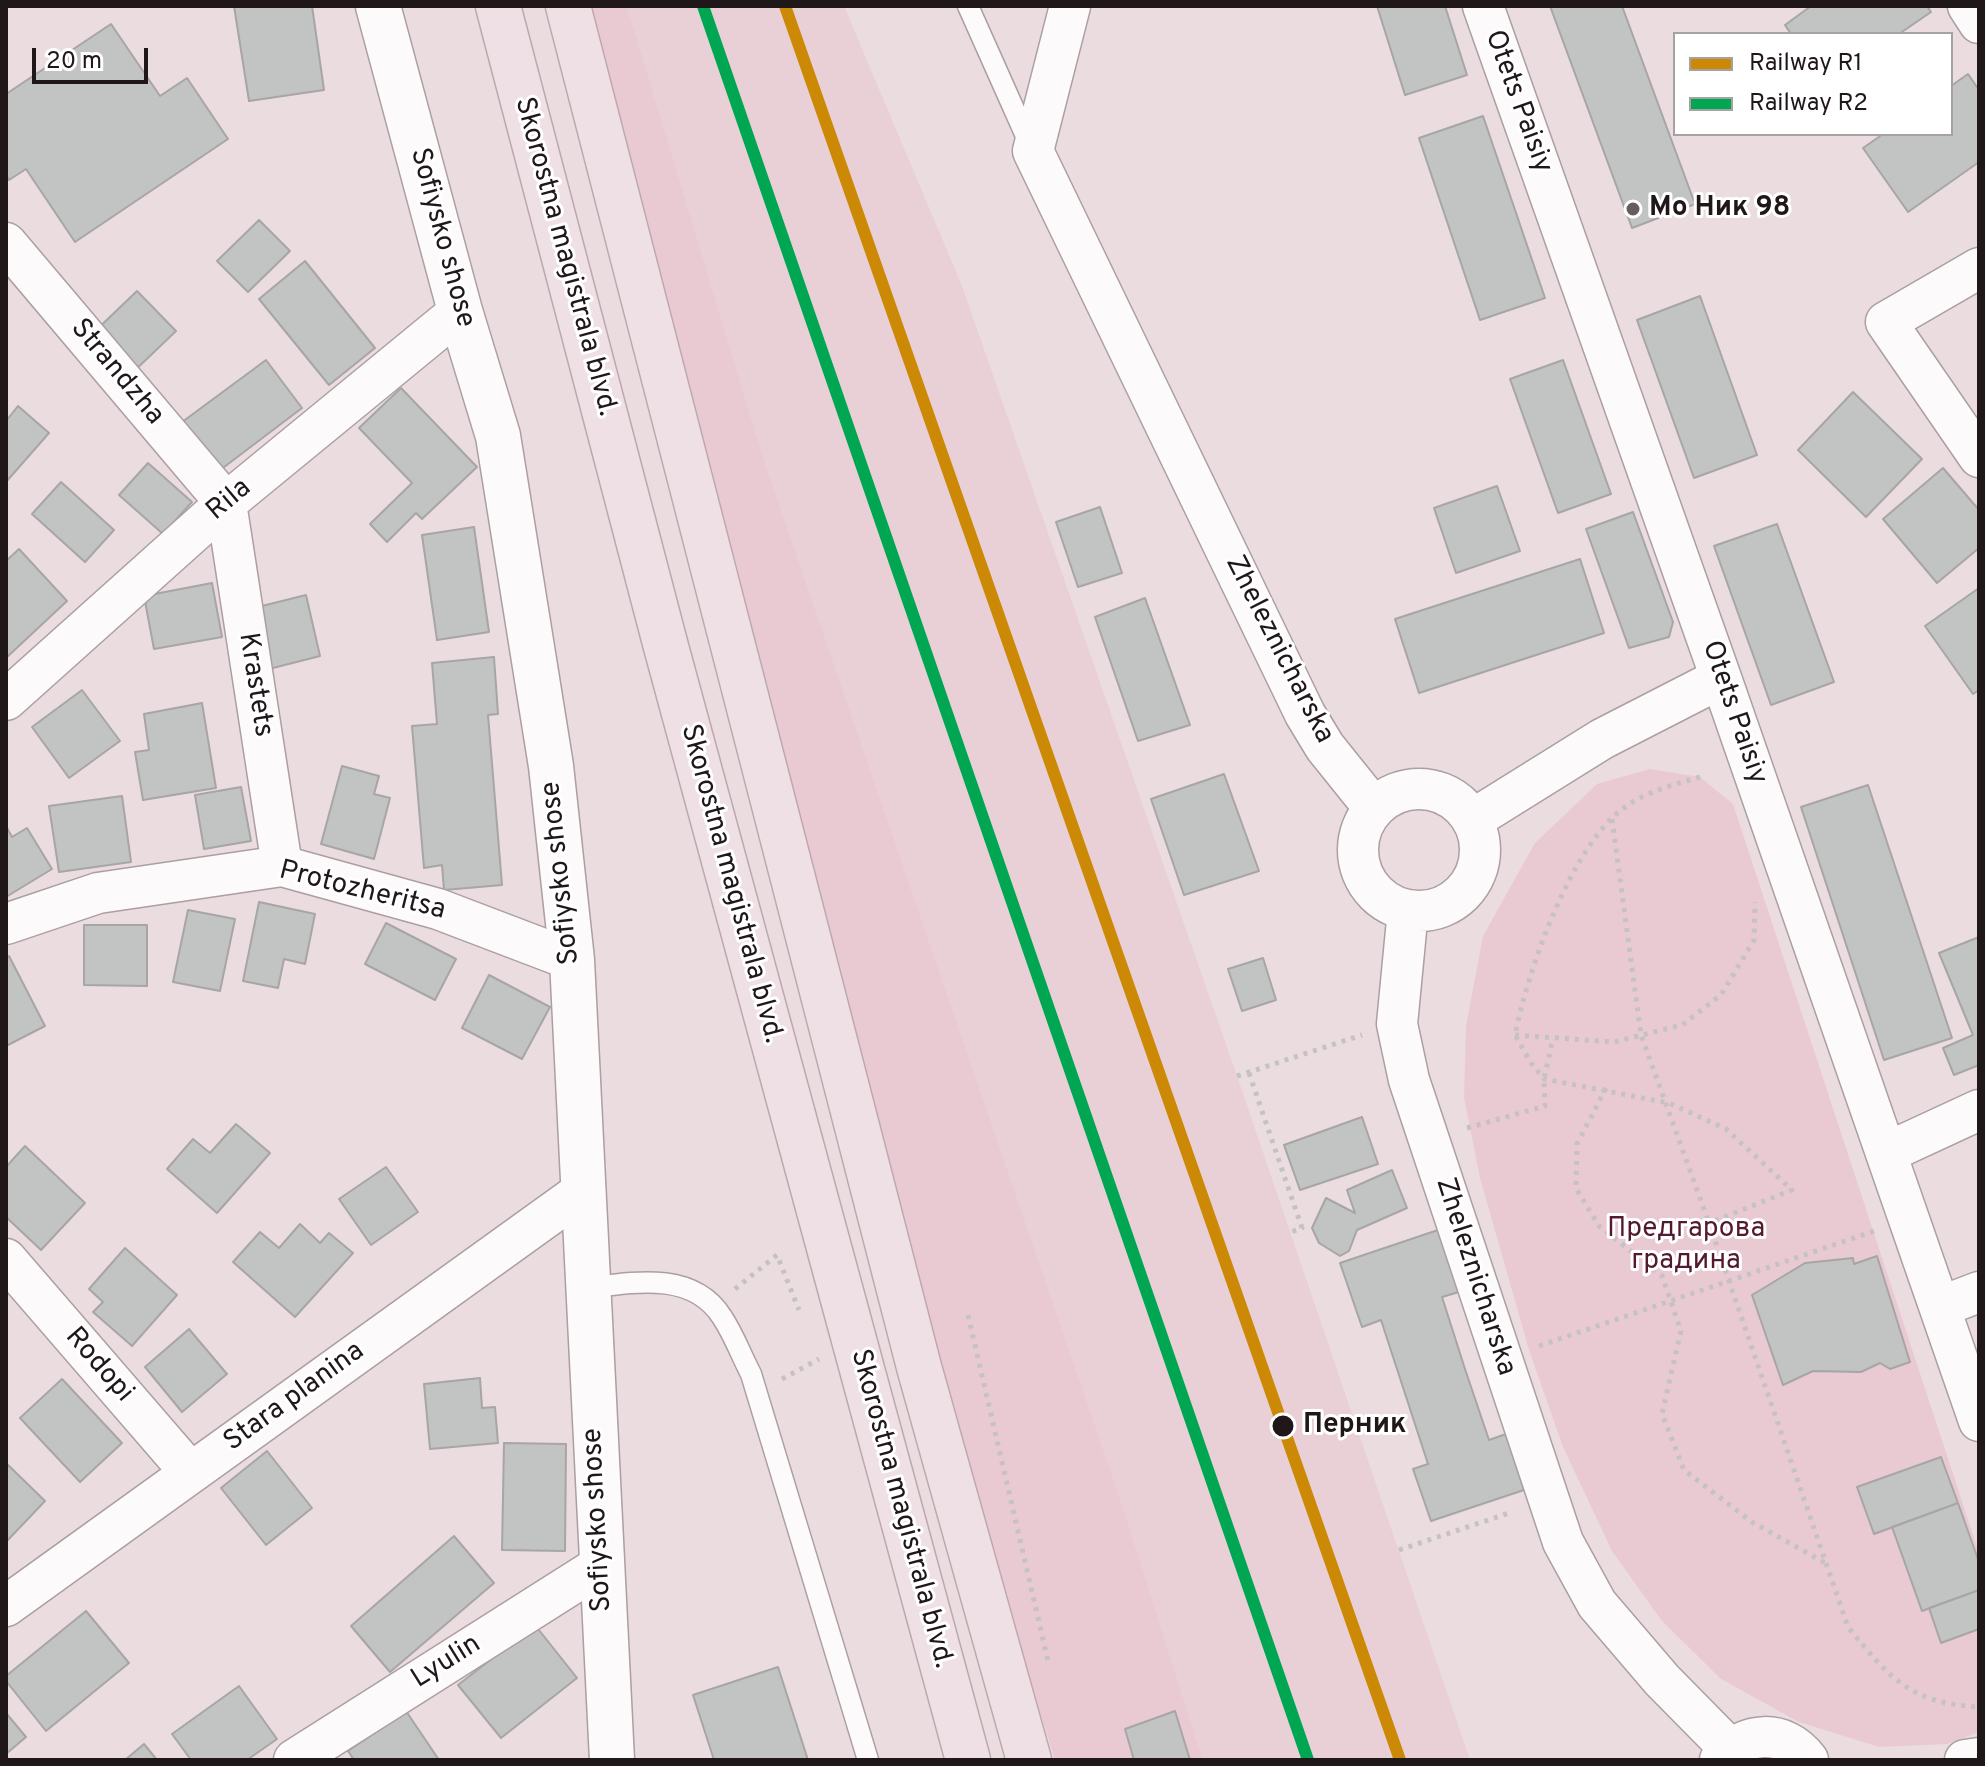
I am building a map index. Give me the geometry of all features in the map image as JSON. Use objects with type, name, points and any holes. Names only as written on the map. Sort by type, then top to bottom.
[{"type":"highway","name":"Skorostna magistrala blvd.","points":[[498,6],[665,643],[968,1760]]},
{"type":"highway","name":"Skorostna magistrala blvd.","points":[[568,6],[919,1367],[1029,1760]]},
{"type":"main road","name":"Sofiysko shose","points":[[378,6],[460,311],[498,436],[551,766],[572,960],[612,1760]]},
{"type":"street","points":[[1033,151],[1070,6]]},
{"type":"street","name":"Otets Paisiy","points":[[1483,6],[1979,1421]]},
{"type":"street","points":[[1968,6],[1979,23]]},
{"type":"street","name":"Zheleznicharska","points":[[1033,151],[1305,714],[1325,747],[1374,808]]},
{"type":"street","name":"Strandzha","points":[[6,243],[226,503]]},
{"type":"street","points":[[1979,268],[1886,322],[1979,457]]},
{"type":"street","name":"Rila","points":[[6,700],[226,503],[460,311]]},
{"type":"street","name":"Krastets","points":[[226,503],[282,866]]},
{"type":"street","points":[[1472,820],[1602,739],[1721,678]]},
{"type":"street","points":[[1426,789],[1453,799],[1472,820],[1480,853],[1468,885],[1457,898],[1442,906],[1408,910],[1379,896],[1361,870],[1359,837],[1374,808],[1398,792],[1426,789]]},
{"type":"street","name":"Protozheritsa","points":[[6,924],[98,893],[282,866],[438,909],[572,960]]},
{"type":"street","name":"Zheleznicharska","points":[[1408,910],[1397,1024],[1409,1080],[1563,1542],[1597,1604],[1725,1754]]},
{"type":"street","points":[[1886,1153],[1979,1110]]},
{"type":"street","name":"Stara planina","points":[[6,1606],[584,1190]]},
{"type":"street","name":"Rodopi","points":[[6,1259],[190,1472]]},
{"type":"street","points":[[1940,1307],[1979,1292]]},
{"type":"street","name":"Lyulin","points":[[309,1755],[600,1566]]},
{"type":"street","points":[[1725,1754],[1758,1736],[1774,1737],[1789,1742],[1808,1760]]},
{"type":"street","points":[[1965,1760],[1979,1758]]},
{"type":"lane","name":"Zheleznicharska","points":[[968,6],[1033,151]]},
{"type":"lane","points":[[588,1288],[646,1281],[689,1288],[721,1314],[756,1393],[868,1760]]},
{"type":"path","points":[[1700,777],[1652,791],[1612,818],[1577,868],[1545,934],[1515,1035],[1544,1079],[1606,1088],[1662,1102],[1726,1129],[1792,1190],[1709,1223]]},
{"type":"path","points":[[1612,818],[1641,1035],[1848,1627],[1890,1678],[1942,1705],[1979,1707]]},
{"type":"path","points":[[1515,1035],[1614,1042],[1682,1025],[1721,995],[1754,940],[1755,887]]},
{"type":"path","points":[[1237,1076],[1397,1024]]},
{"type":"path","points":[[1428,1140],[1545,1106],[1544,1079],[1553,1038]]},
{"type":"path","points":[[1249,1073],[1302,1228],[1291,1232]]},
{"type":"path","points":[[1606,1088],[1577,1144],[1576,1188],[1599,1226],[1662,1276],[1681,1331],[1662,1414],[1684,1470],[1752,1522],[1827,1564]]},
{"type":"path","points":[[1500,1360],[1909,1219]]},
{"type":"path","points":[[712,1307],[777,1255],[801,1313]]},
{"type":"path","points":[[981,1355],[968,1315],[1050,1668]]},
{"type":"path","points":[[756,1393],[820,1358]]},
{"type":"path","points":[[1399,1550],[1549,1499]]},
{"type":"shaded area","points":[[627,6],[844,6],[962,286],[1237,1076],[1470,1760],[1203,1760],[1120,1498],[764,460]]},
{"type":"green space","points":[[587,6],[627,6],[764,460],[1120,1498],[1203,1760],[1055,1760],[962,1464],[862,1087],[736,564]]},
{"type":"green space","name":"Предгарова градина","points":[[1650,769],[1700,777],[1733,804],[1979,1553],[1979,1732],[1947,1744],[1879,1747],[1799,1722],[1721,1679],[1662,1621],[1612,1551],[1563,1447],[1529,1350],[1480,1178],[1464,1098],[1466,1026],[1483,936],[1535,843],[1597,784]]},
{"type":"building","points":[[234,6],[312,6],[324,90],[249,101]]},
{"type":"building","points":[[1377,6],[1445,6],[1467,75],[1405,95]]},
{"type":"building","points":[[1550,6],[1622,6],[1695,204],[1632,228]]},
{"type":"building","points":[[1811,6],[1927,6],[1931,12],[1902,32],[1790,32],[1785,25]]},
{"type":"building","points":[[111,24],[160,96],[187,78],[228,139],[75,242],[26,169],[9,180],[6,175],[6,94]]},
{"type":"building","points":[[1968,74],[1979,90],[1979,162],[1908,212],[1863,148],[1880,136],[1953,136],[1953,85]]},
{"type":"building","points":[[1483,116],[1545,298],[1480,320],[1419,138]]},
{"type":"building","points":[[259,220],[290,251],[248,292],[217,261]]},
{"type":"building","points":[[305,261],[375,348],[329,385],[259,299]]},
{"type":"building","points":[[137,291],[176,331],[129,376],[90,336]]},
{"type":"building","points":[[1700,296],[1757,455],[1694,478],[1637,320]]},
{"type":"building","points":[[266,360],[302,408],[211,477],[174,428]]},
{"type":"building","points":[[1563,360],[1611,494],[1558,513],[1510,379]]},
{"type":"building","points":[[401,388],[477,467],[422,519],[416,513],[387,542],[370,524],[412,483],[359,428]]},
{"type":"building","points":[[1853,392],[1922,459],[1866,517],[1798,450]]},
{"type":"building","points":[[18,406],[49,433],[6,482],[6,421]]},
{"type":"building","points":[[148,463],[192,502],[163,534],[119,495]]},
{"type":"building","points":[[1943,468],[1979,510],[1979,548],[1937,583],[1883,519]]},
{"type":"building","points":[[61,482],[114,530],[85,562],[32,514]]},
{"type":"building","points":[[1497,486],[1520,551],[1456,573],[1434,508]]},
{"type":"building","points":[[1100,507],[1122,573],[1078,587],[1056,522]]},
{"type":"building","points":[[1633,512],[1673,622],[1669,637],[1629,648],[1586,529]]},
{"type":"building","points":[[1777,524],[1834,682],[1771,705],[1714,546]]},
{"type":"building","points":[[474,527],[489,632],[437,640],[422,535]]},
{"type":"building","points":[[19,549],[67,601],[6,658],[6,561]]},
{"type":"building","points":[[1580,559],[1604,633],[1419,693],[1395,619]]},
{"type":"building","points":[[212,583],[222,637],[154,649],[144,596]]},
{"type":"building","points":[[1979,588],[1979,690],[1973,694],[1925,626]]},
{"type":"building","points":[[306,595],[320,656],[269,669],[254,608]]},
{"type":"building","points":[[1145,598],[1190,725],[1138,741],[1095,617]]},
{"type":"building","points":[[494,657],[498,714],[488,715],[502,885],[444,890],[442,865],[424,868],[412,726],[437,724],[432,663]]},
{"type":"building","points":[[82,690],[120,741],[69,778],[32,727]]},
{"type":"building","points":[[202,703],[216,788],[143,800],[135,752],[149,750],[144,714]]},
{"type":"building","points":[[342,766],[379,776],[374,794],[390,798],[374,859],[321,844]]},
{"type":"building","points":[[1224,774],[1259,871],[1184,895],[1151,799]]},
{"type":"building","points":[[1868,785],[1952,1038],[1884,1060],[1801,807]]},
{"type":"building","points":[[241,787],[251,841],[204,849],[195,795]]},
{"type":"building","points":[[122,796],[131,862],[59,872],[49,806]]},
{"type":"building","points":[[6,826],[12,837],[27,828],[52,869],[6,897]]},
{"type":"building","points":[[259,902],[315,914],[305,964],[284,959],[278,988],[243,981]]},
{"type":"building","points":[[188,910],[235,919],[220,991],[173,982]]},
{"type":"building","points":[[386,923],[456,959],[435,1000],[365,964]]},
{"type":"building","points":[[84,925],[147,925],[147,986],[84,985]]},
{"type":"building","points":[[1979,937],[1979,1065],[1954,1075],[1943,1048],[1973,1035],[1939,953]]},
{"type":"building","points":[[9,956],[45,1026],[6,1046],[6,958]]},
{"type":"building","points":[[1263,958],[1276,1000],[1242,1011],[1228,969]]},
{"type":"building","points":[[489,975],[550,1007],[522,1059],[462,1028]]},
{"type":"building","points":[[1362,1117],[1378,1164],[1300,1190],[1284,1145]]},
{"type":"building","points":[[236,1124],[270,1153],[217,1213],[167,1169],[193,1139],[210,1153]]},
{"type":"building","points":[[25,1146],[85,1203],[41,1250],[6,1217],[6,1167]]},
{"type":"building","points":[[386,1167],[418,1212],[371,1245],[339,1199]]},
{"type":"building","points":[[1392,1170],[1407,1208],[1357,1230],[1349,1251],[1340,1256],[1319,1243],[1312,1228],[1326,1198],[1355,1213],[1347,1190]]},
{"type":"building","points":[[300,1224],[320,1243],[329,1233],[353,1253],[295,1317],[233,1262],[260,1232],[279,1248]]},
{"type":"building","name":"Перник","points":[[1438,1230],[1459,1292],[1442,1297],[1465,1369],[1489,1440],[1506,1434],[1524,1490],[1431,1521],[1413,1469],[1428,1464],[1381,1320],[1362,1327],[1340,1263]]},
{"type":"building","points":[[125,1248],[177,1295],[132,1346],[93,1312],[103,1302],[89,1289]]},
{"type":"building","points":[[1877,1256],[1910,1362],[1890,1369],[1880,1363],[1861,1372],[1813,1371],[1783,1385],[1752,1295],[1805,1263],[1853,1258],[1854,1264]]},
{"type":"building","points":[[189,1329],[227,1374],[182,1412],[145,1367]]},
{"type":"building","points":[[480,1378],[482,1408],[495,1407],[498,1443],[430,1449],[424,1384]]},
{"type":"building","points":[[62,1379],[122,1443],[80,1482],[20,1418]]},
{"type":"building","points":[[504,1443],[566,1444],[565,1551],[502,1550]]},
{"type":"building","points":[[267,1451],[312,1508],[266,1545],[221,1488]]},
{"type":"building","points":[[1941,1457],[1958,1503],[1874,1534],[1857,1487]]},
{"type":"building","points":[[6,1463],[45,1501],[6,1542]]},
{"type":"building","points":[[1958,1503],[1979,1562],[1979,1590],[1922,1611],[1892,1527]]},
{"type":"building","points":[[454,1536],[494,1583],[390,1672],[351,1626]]},
{"type":"building","points":[[1979,1590],[1979,1629],[1941,1643],[1929,1608]]},
{"type":"building","points":[[86,1611],[129,1663],[46,1731],[6,1681],[6,1676]]},
{"type":"building","points":[[535,1625],[577,1678],[501,1738],[458,1685]]},
{"type":"building","points":[[778,1667],[808,1760],[714,1760],[693,1695]]},
{"type":"building","points":[[239,1686],[277,1739],[247,1760],[191,1760],[172,1734]]},
{"type":"building","points":[[406,1711],[439,1760],[354,1760],[348,1751]]},
{"type":"building","points":[[1175,1711],[1190,1760],[1134,1760],[1125,1729]]},
{"type":"building","points":[[6,1713],[26,1737],[6,1754]]},
{"type":"building","points":[[144,1744],[157,1760],[125,1760]]},
{"type":"rail line","name":"R2","points":[[703,6],[1308,1760]]},
{"type":"rail line","name":"R1","points":[[785,6],[1400,1760]]},
{"type":"place","name":"Мо Ник 98","points":[[1633,209]]},
{"type":"place","name":"Перник","points":[[1283,1426]]}]
